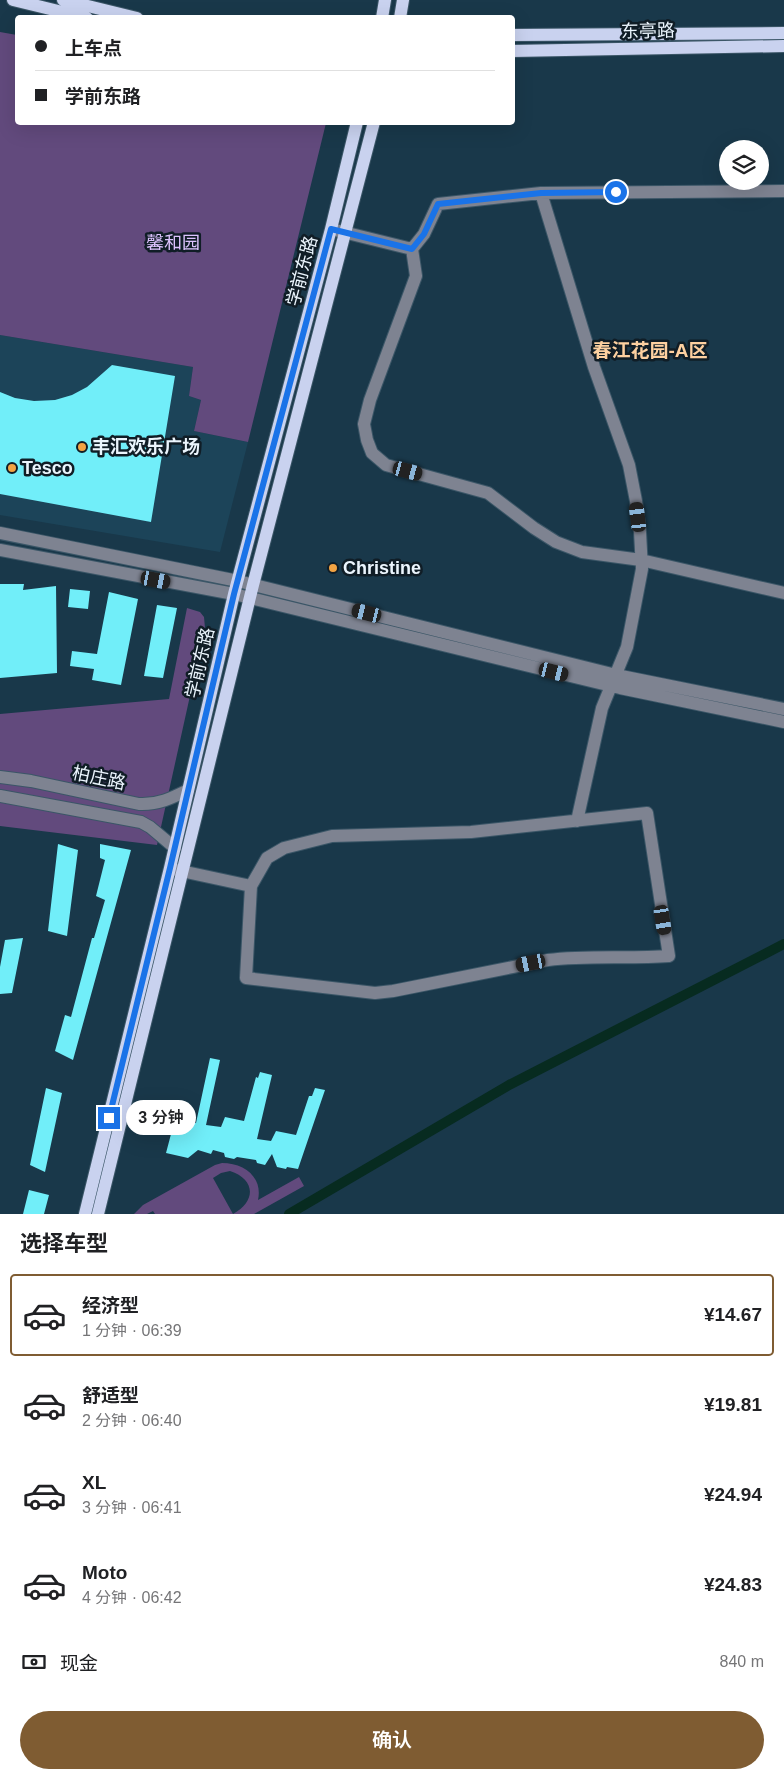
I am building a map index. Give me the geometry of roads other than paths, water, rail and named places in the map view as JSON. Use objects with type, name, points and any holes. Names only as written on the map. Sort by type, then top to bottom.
[{"type":"main road","points":[[13,0],[75,15]]},
{"type":"main road","points":[[63,0],[125,15]]},
{"type":"main road","points":[[383,15],[386,0]]},
{"type":"main road","points":[[400,15],[403,0]]},
{"type":"main road","name":"东亭路","points":[[515,35],[784,32]]},
{"type":"main road","name":"东亭路","points":[[515,51],[784,46]]},
{"type":"main road","name":"学前东路","points":[[98,1214],[176,870],[174,848],[234,594],[331,229],[355,125]]},
{"type":"main road","name":"学前东路","points":[[85,1214],[250,598],[373,125]]},
{"type":"street","points":[[784,191],[541,193],[438,204],[424,234],[412,249],[416,276],[370,400],[364,424],[372,453],[386,465],[488,493],[534,528],[556,542],[582,552],[641,560],[784,593]]},
{"type":"street","points":[[541,193],[594,367],[629,465],[636,501],[642,569],[627,647],[602,708],[577,820]]},
{"type":"street","points":[[331,229],[412,249]]},
{"type":"street","points":[[0,533],[238,581],[613,680],[784,722]]},
{"type":"street","points":[[0,550],[234,594],[613,680],[784,709]]},
{"type":"street","name":"柏庄路","points":[[0,777],[31,781],[151,805],[164,802],[188,790]]},
{"type":"street","name":"柏庄路","points":[[0,796],[141,822],[150,826],[174,848]]},
{"type":"street","points":[[647,813],[669,956],[639,958],[568,957],[375,993],[246,978],[250,886],[267,858],[284,848],[332,836],[471,832],[647,813]]},
{"type":"street","points":[[176,870],[250,886]]},
{"type":"waterway","points":[[289,1214],[509,1085],[784,944]]},
{"type":"place","name":"丰汇欢乐广场","points":[[82,447]]},
{"type":"place","name":"Tesco","points":[[12,468]]},
{"type":"place","name":"Christine","points":[[333,568]]},
{"type":"district","name":"春江花园-A区","points":[[650,350]]},
{"type":"park label","name":"馨和园","points":[[173,243]]}]
